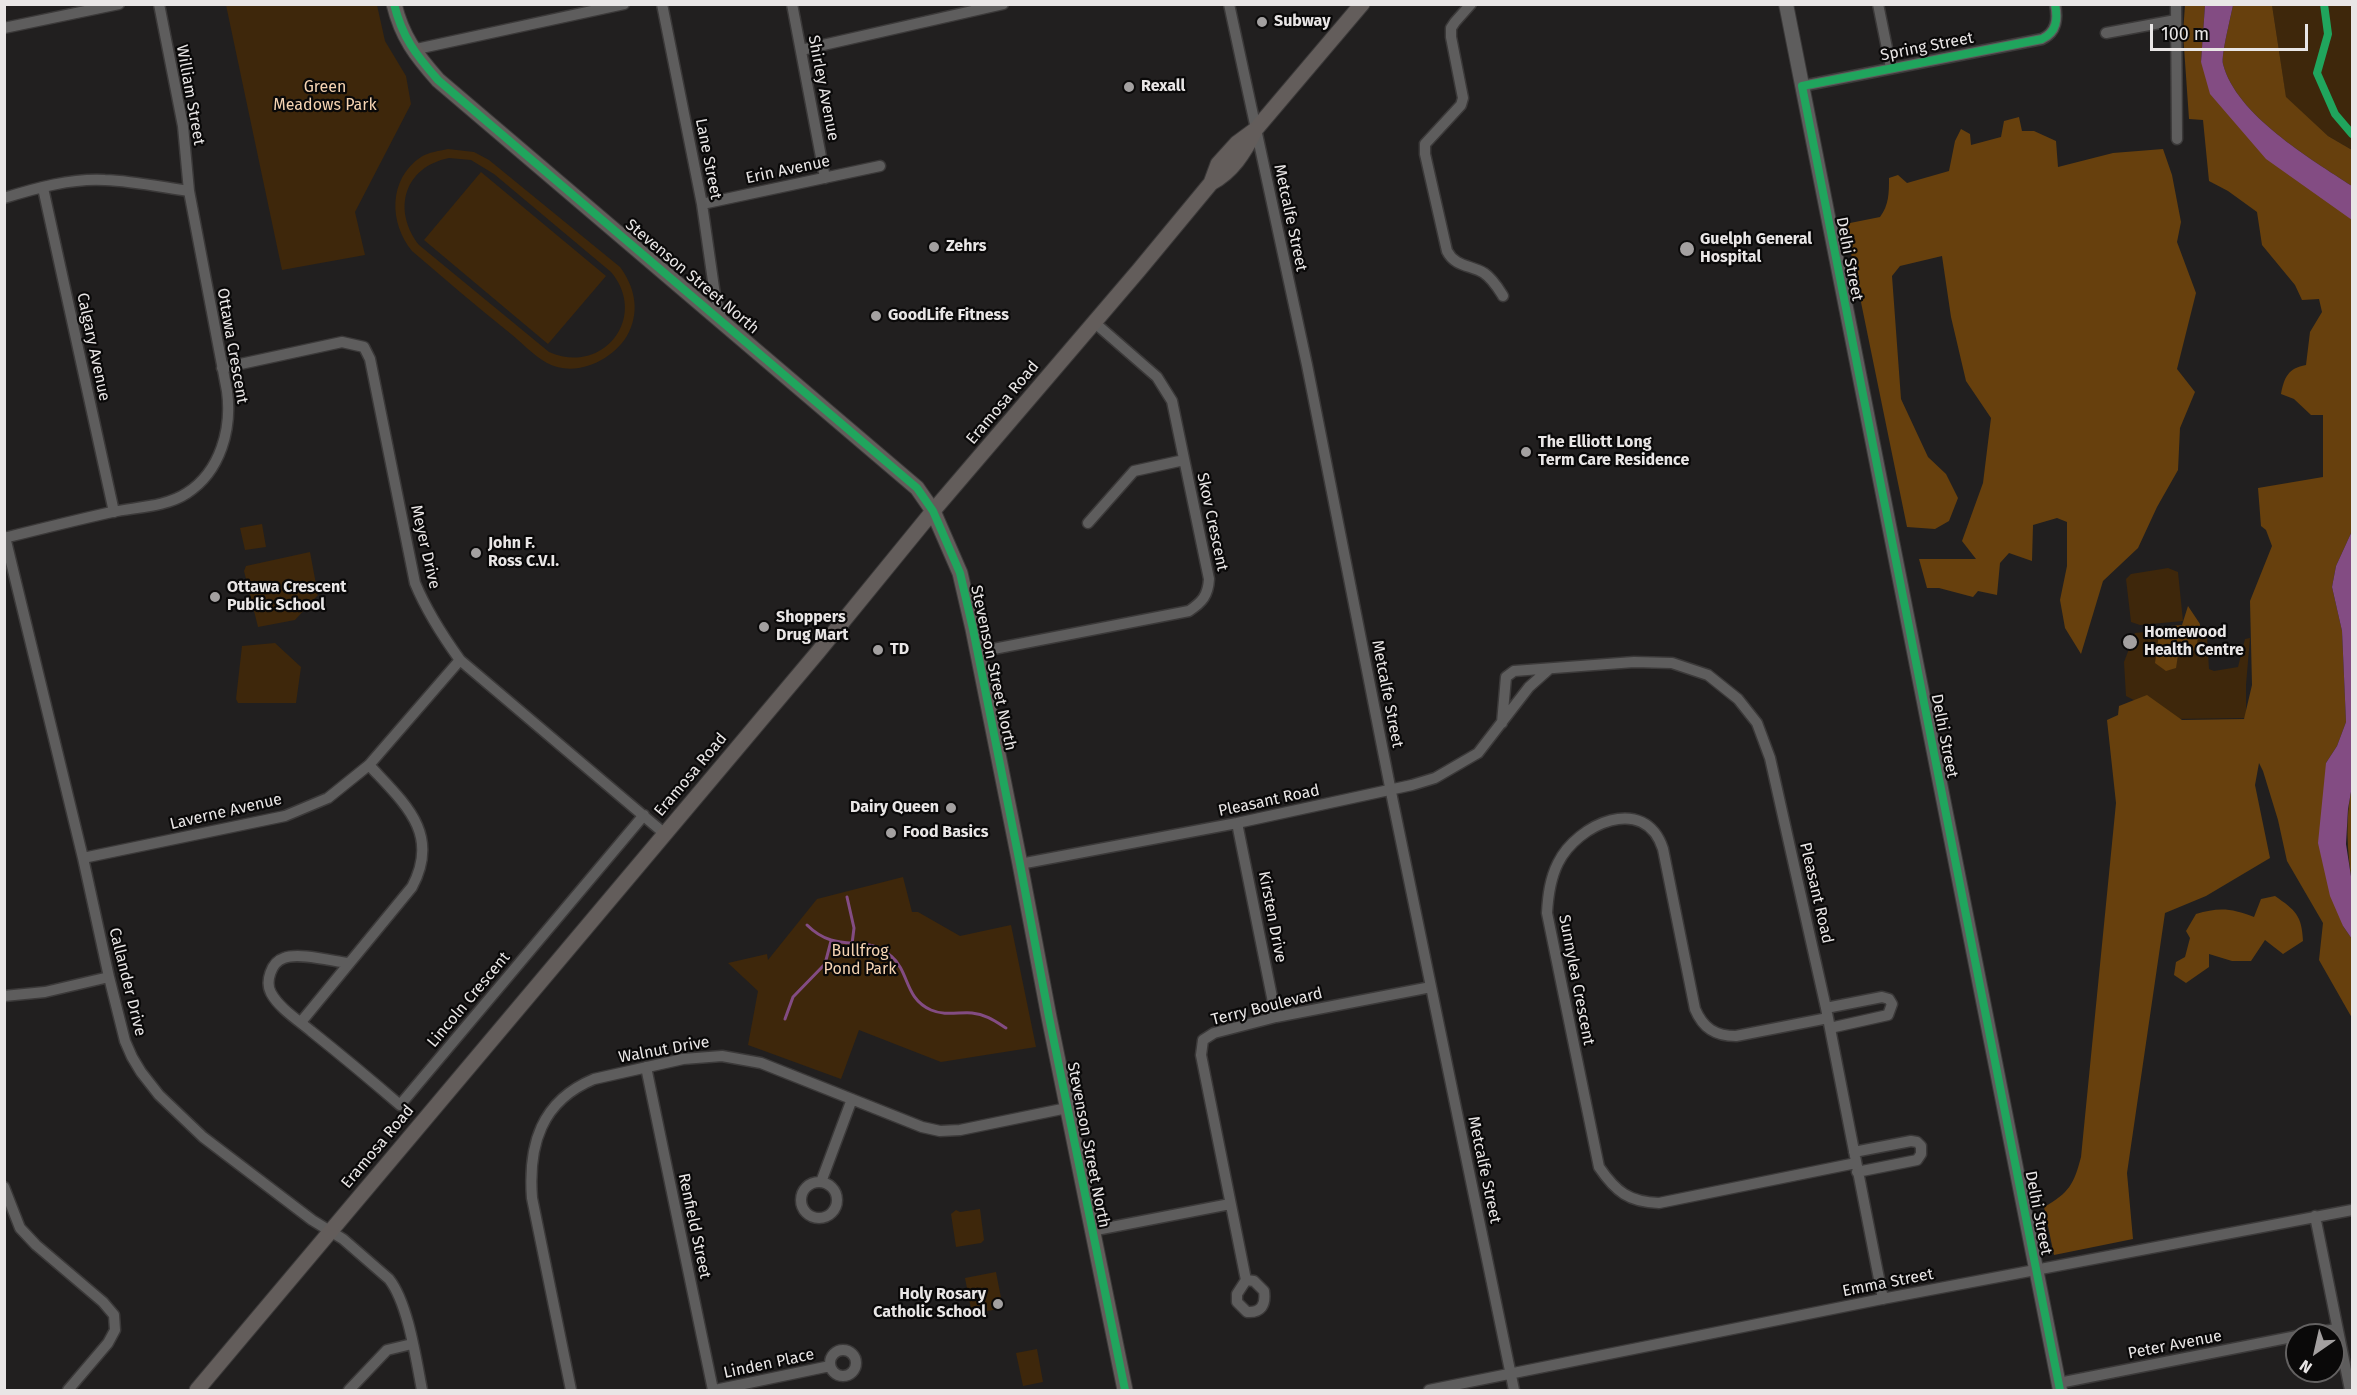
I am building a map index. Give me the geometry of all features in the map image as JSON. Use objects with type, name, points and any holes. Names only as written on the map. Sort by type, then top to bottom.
[{"type":"main road","name":"Stevenson Street North","points":[[394,4],[397,18],[412,50],[438,80],[917,488],[933,511],[960,573],[978,652],[1091,1231],[1125,1390]]},
{"type":"main road","name":"Eramosa Road","points":[[197,1390],[665,834],[933,511],[1211,183],[1218,164],[1236,143],[1256,129],[1362,4]]},
{"type":"street","points":[[4,28],[119,4]]},
{"type":"street","name":"William Street","points":[[159,4],[183,126],[189,191]]},
{"type":"street","points":[[412,50],[624,4]]},
{"type":"street","name":"Lane Street","points":[[662,4],[702,204],[715,295],[722,320]]},
{"type":"street","name":"Shirley Avenue","points":[[792,4],[825,178]]},
{"type":"street","points":[[801,50],[1003,4]]},
{"type":"street","name":"Metcalfe Street","points":[[1229,4],[1307,365],[1390,790],[1514,1390]]},
{"type":"street","points":[[1471,4],[1451,28],[1463,98],[1461,105],[1425,144],[1425,154],[1450,258],[1484,273],[1495,282],[1503,296]]},
{"type":"street","name":"Delhi Street","points":[[1786,4],[2059,1387]]},
{"type":"street","points":[[1878,4],[1891,68]]},
{"type":"street","name":"Spring Street","points":[[1802,86],[2042,39],[2054,30],[2058,16],[2055,4]]},
{"type":"street","points":[[2176,4],[2176,139]]},
{"type":"street","points":[[2106,33],[2176,20]]},
{"type":"street","name":"Erin Avenue","points":[[702,204],[880,166]]},
{"type":"street","points":[[4,198],[75,181],[103,179],[189,191]]},
{"type":"street","name":"Calgary Avenue","points":[[43,188],[114,512]]},
{"type":"street","name":"Ottawa Crescent","points":[[5,538],[114,512],[164,503],[188,492],[208,472],[219,454],[227,432],[229,407],[189,191]]},
{"type":"street","name":"Skov Crescent","points":[[978,652],[1189,611],[1202,602],[1208,590],[1209,579],[1172,401],[1163,384],[1095,322]]},
{"type":"street","name":"Meyer Drive","points":[[222,368],[342,342],[364,347],[370,359],[416,583],[433,622],[460,660],[665,834]]},
{"type":"street","points":[[1088,523],[1134,471],[1184,460]]},
{"type":"street","name":"Callander Drive","points":[[5,538],[125,1041],[141,1072],[159,1095],[203,1137],[312,1220],[350,1244],[381,1271],[395,1287],[402,1305],[422,1390]]},
{"type":"street","name":"Laverne Avenue","points":[[83,858],[285,816],[328,798],[369,765],[460,660]]},
{"type":"street","name":"Pleasant Road","points":[[1502,723],[1506,677],[1514,671],[1634,662],[1672,663],[1708,675],[1738,699],[1757,723],[1770,758],[1828,1018],[1883,1299]]},
{"type":"street","name":"Pleasant Road","points":[[1020,864],[1237,823],[1435,778],[1478,753],[1529,687],[1548,670]]},
{"type":"street","points":[[301,1022],[412,888],[418,876],[423,851],[419,827],[412,814],[369,765]]},
{"type":"street","name":"Lincoln Crescent","points":[[348,963],[294,956],[285,957],[275,965],[268,982],[270,991],[275,999],[301,1022],[400,1105],[644,815]]},
{"type":"street","name":"Sunnylea Crescent","points":[[1828,1018],[1882,997],[1889,999],[1893,1004],[1888,1015],[1828,1018],[1736,1036],[1723,1036],[1713,1032],[1701,1022],[1695,1009],[1663,849],[1660,839],[1646,824],[1635,818],[1615,819],[1590,829],[1572,844],[1558,862],[1549,887],[1547,913],[1599,1167],[1611,1184],[1625,1195],[1641,1202],[1659,1203],[1856,1162],[1911,1141],[1921,1146],[1921,1154],[1917,1160],[1856,1162]]},
{"type":"street","name":"Kirsten Drive","points":[[1237,823],[1276,1017]]},
{"type":"street","points":[[4,996],[45,992],[109,976]]},
{"type":"street","name":"Terry Boulevard","points":[[1246,1280],[1201,1055],[1203,1040],[1214,1033],[1276,1017],[1431,987]]},
{"type":"street","name":"Walnut Drive","points":[[571,1390],[532,1198],[530,1174],[531,1156],[538,1134],[548,1116],[575,1089],[594,1079],[646,1067],[683,1059],[722,1056],[761,1064],[922,1127],[940,1131],[960,1130],[1067,1108]]},
{"type":"street","name":"Renfield Street","points":[[646,1067],[714,1390]]},
{"type":"street","points":[[821,1182],[852,1099]]},
{"type":"street","points":[[4,1188],[20,1228],[36,1245],[103,1302],[114,1315],[115,1330],[108,1343],[69,1390]]},
{"type":"street","points":[[1091,1231],[1230,1204]]},
{"type":"street","name":"Emma Street","points":[[1429,1390],[1883,1299],[2352,1210]]},
{"type":"street","points":[[2315,1216],[2335,1323]]},
{"type":"street","name":"Peter Avenue","points":[[2059,1387],[2285,1339]]},
{"type":"street","points":[[349,1390],[387,1350],[412,1344]]},
{"type":"street","name":"Linden Place","points":[[714,1390],[830,1366]]},
{"type":"street","points":[[2345,1368],[2350,1390]]},
{"type":"green space","name":"Green Meadows Park","points":[[226,5],[377,5],[385,41],[406,76],[411,104],[355,212],[365,255],[282,270]]},
{"type":"green space","points":[[2272,5],[2352,5],[2352,150],[2328,136],[2286,98]]},
{"type":"green space","points":[[448,149],[474,152],[489,160],[620,267],[632,290],[634,315],[623,342],[605,358],[594,364],[570,369],[547,363],[412,251],[404,240],[396,215],[398,189],[402,177],[421,157]],"holes":[[[449,158],[471,160],[494,174],[611,272],[621,289],[625,307],[622,323],[614,338],[602,349],[587,356],[569,357],[549,352],[419,245],[406,218],[407,192],[413,180],[422,170],[434,163]]]},
{"type":"green space","points":[[481,172],[606,276],[548,344],[424,240]]},
{"type":"green space","points":[[262,524],[266,547],[245,550],[240,528]]},
{"type":"green space","points":[[310,552],[318,595],[295,620],[258,627],[244,571],[246,566]]},
{"type":"green space","points":[[2168,568],[2178,572],[2183,621],[2140,625],[2131,622],[2126,579],[2131,574]]},
{"type":"green space","points":[[2184,628],[2207,638],[2209,669],[2214,671],[2238,667],[2245,639],[2250,638],[2246,718],[2171,719],[2126,696],[2124,662],[2135,633]]},
{"type":"green space","points":[[275,643],[301,667],[296,703],[238,703],[236,699],[242,646]]},
{"type":"green space","name":"Bullfrog Pond Park","points":[[903,877],[912,912],[918,912],[960,936],[1011,925],[1036,1047],[941,1062],[859,1030],[841,1079],[748,1045],[758,991],[728,963],[767,954],[768,960],[817,899]]},
{"type":"green space","points":[[980,1209],[984,1240],[981,1243],[956,1247],[951,1214],[956,1210],[960,1212]]},
{"type":"green space","points":[[996,1272],[1003,1308],[972,1314],[965,1278]]},
{"type":"green space","points":[[1037,1349],[1043,1382],[1023,1386],[1016,1353]]},
{"type":"shaded area","points":[[2185,5],[2205,5],[2201,62],[2352,220],[2352,531],[2336,566],[2332,587],[2342,631],[2346,722],[2337,746],[2326,763],[2343,926],[2352,939],[2352,1018],[2319,960],[2323,923],[2287,861],[2278,820],[2259,763],[2255,785],[2270,858],[2206,896],[2165,913],[2127,1173],[2133,1239],[2054,1255],[2044,1207],[2069,1187],[2081,1157],[2116,803],[2107,720],[2118,715],[2119,706],[2147,695],[2182,720],[2244,719],[2252,685],[2250,601],[2272,546],[2266,530],[2261,526],[2258,488],[2323,477],[2323,415],[2311,415],[2294,399],[2281,394],[2291,371],[2306,365],[2310,332],[2322,312],[2319,299],[2302,300],[2295,285],[2262,245],[2257,212],[2228,191],[2209,181],[2203,120],[2189,119],[2183,33]]},
{"type":"shaded area","points":[[2205,5],[2233,5],[2223,59],[2231,83],[2243,101],[2277,134],[2352,186],[2352,220],[2266,159],[2210,94],[2201,62]]},
{"type":"shaded area","points":[[2233,5],[2272,5],[2286,97],[2328,136],[2352,150],[2352,186],[2277,134],[2243,101],[2231,83],[2223,59]]},
{"type":"shaded area","points":[[2019,117],[2022,131],[2034,131],[2056,141],[2058,167],[2113,153],[2163,149],[2172,175],[2181,222],[2177,242],[2196,293],[2177,369],[2195,392],[2180,428],[2178,470],[2157,507],[2138,548],[2103,581],[2081,654],[2065,628],[2060,600],[2067,566],[2067,522],[2057,518],[2033,525],[2032,561],[2009,553],[2000,563],[1997,595],[1978,591],[1973,597],[1939,588],[1927,588],[1919,559],[1976,559],[1962,541],[1983,483],[1991,418],[1966,381],[1951,317],[1942,256],[1900,266],[1892,276],[1901,399],[1928,457],[1946,474],[1958,498],[1949,521],[1935,529],[1907,527],[1845,224],[1880,217],[1887,203],[1889,178],[1898,175],[1907,183],[1949,171],[1955,141],[1961,129],[1970,134],[1971,145],[2001,137],[2004,121]]},
{"type":"shaded area","points":[[2352,531],[2352,786],[2346,844],[2352,883],[2352,939],[2343,926],[2330,896],[2318,843],[2326,763],[2337,746],[2346,722],[2342,631],[2332,587],[2336,566]]},
{"type":"shaded area","points":[[2188,606],[2200,624],[2196,650],[2178,655],[2176,668],[2166,671],[2155,663],[2160,627],[2182,625]]},
{"type":"shaded area","points":[[2352,786],[2352,883],[2348,811]]},
{"type":"shaded area","points":[[2275,896],[2296,914],[2301,925],[2303,941],[2283,954],[2265,940],[2251,961],[2232,961],[2209,954],[2209,967],[2186,983],[2174,975],[2176,962],[2185,957],[2190,938],[2186,931],[2196,914],[2211,910],[2225,910],[2254,917],[2261,899]]},
{"type":"waterway","points":[[847,897],[854,928],[852,944]]},
{"type":"waterway","points":[[807,925],[830,940],[871,945],[881,949],[897,962],[916,999],[931,1010],[977,1014],[990,1018],[1006,1028]]},
{"type":"waterway","points":[[785,1019],[793,997],[825,964],[831,941]]},
{"type":"cycle path","points":[[394,4],[401,26],[411,45],[438,80],[917,488],[933,511],[960,573],[973,629],[1125,1390]]},
{"type":"cycle path","points":[[2055,4],[2055,24],[2051,33],[2042,39],[1802,86],[2060,1390]]},
{"type":"cycle path","points":[[2324,4],[2328,34],[2317,73],[2335,114],[2352,134]]},
{"type":"place","name":"Subway","points":[[1262,22]]},
{"type":"place","name":"Rexall","points":[[1129,87]]},
{"type":"place","name":"Zehrs","points":[[934,247]]},
{"type":"place","name":"Guelph General Hospital","points":[[1687,249]]},
{"type":"place","name":"GoodLife Fitness","points":[[876,316]]},
{"type":"place","name":"The Elliott Long Term Care Residence","points":[[1526,452]]},
{"type":"place","name":"John F. Ross C.V.I.","points":[[476,553]]},
{"type":"place","name":"Ottawa Crescent Public School","points":[[215,597]]},
{"type":"place","name":"Shoppers Drug Mart","points":[[764,627]]},
{"type":"place","name":"Homewood Health Centre","points":[[2130,642]]},
{"type":"place","name":"TD","points":[[878,650]]},
{"type":"place","name":"Dairy Queen","points":[[951,808]]},
{"type":"place","name":"Food Basics","points":[[891,833]]},
{"type":"place","name":"Holy Rosary Catholic School","points":[[998,1304]]}]
